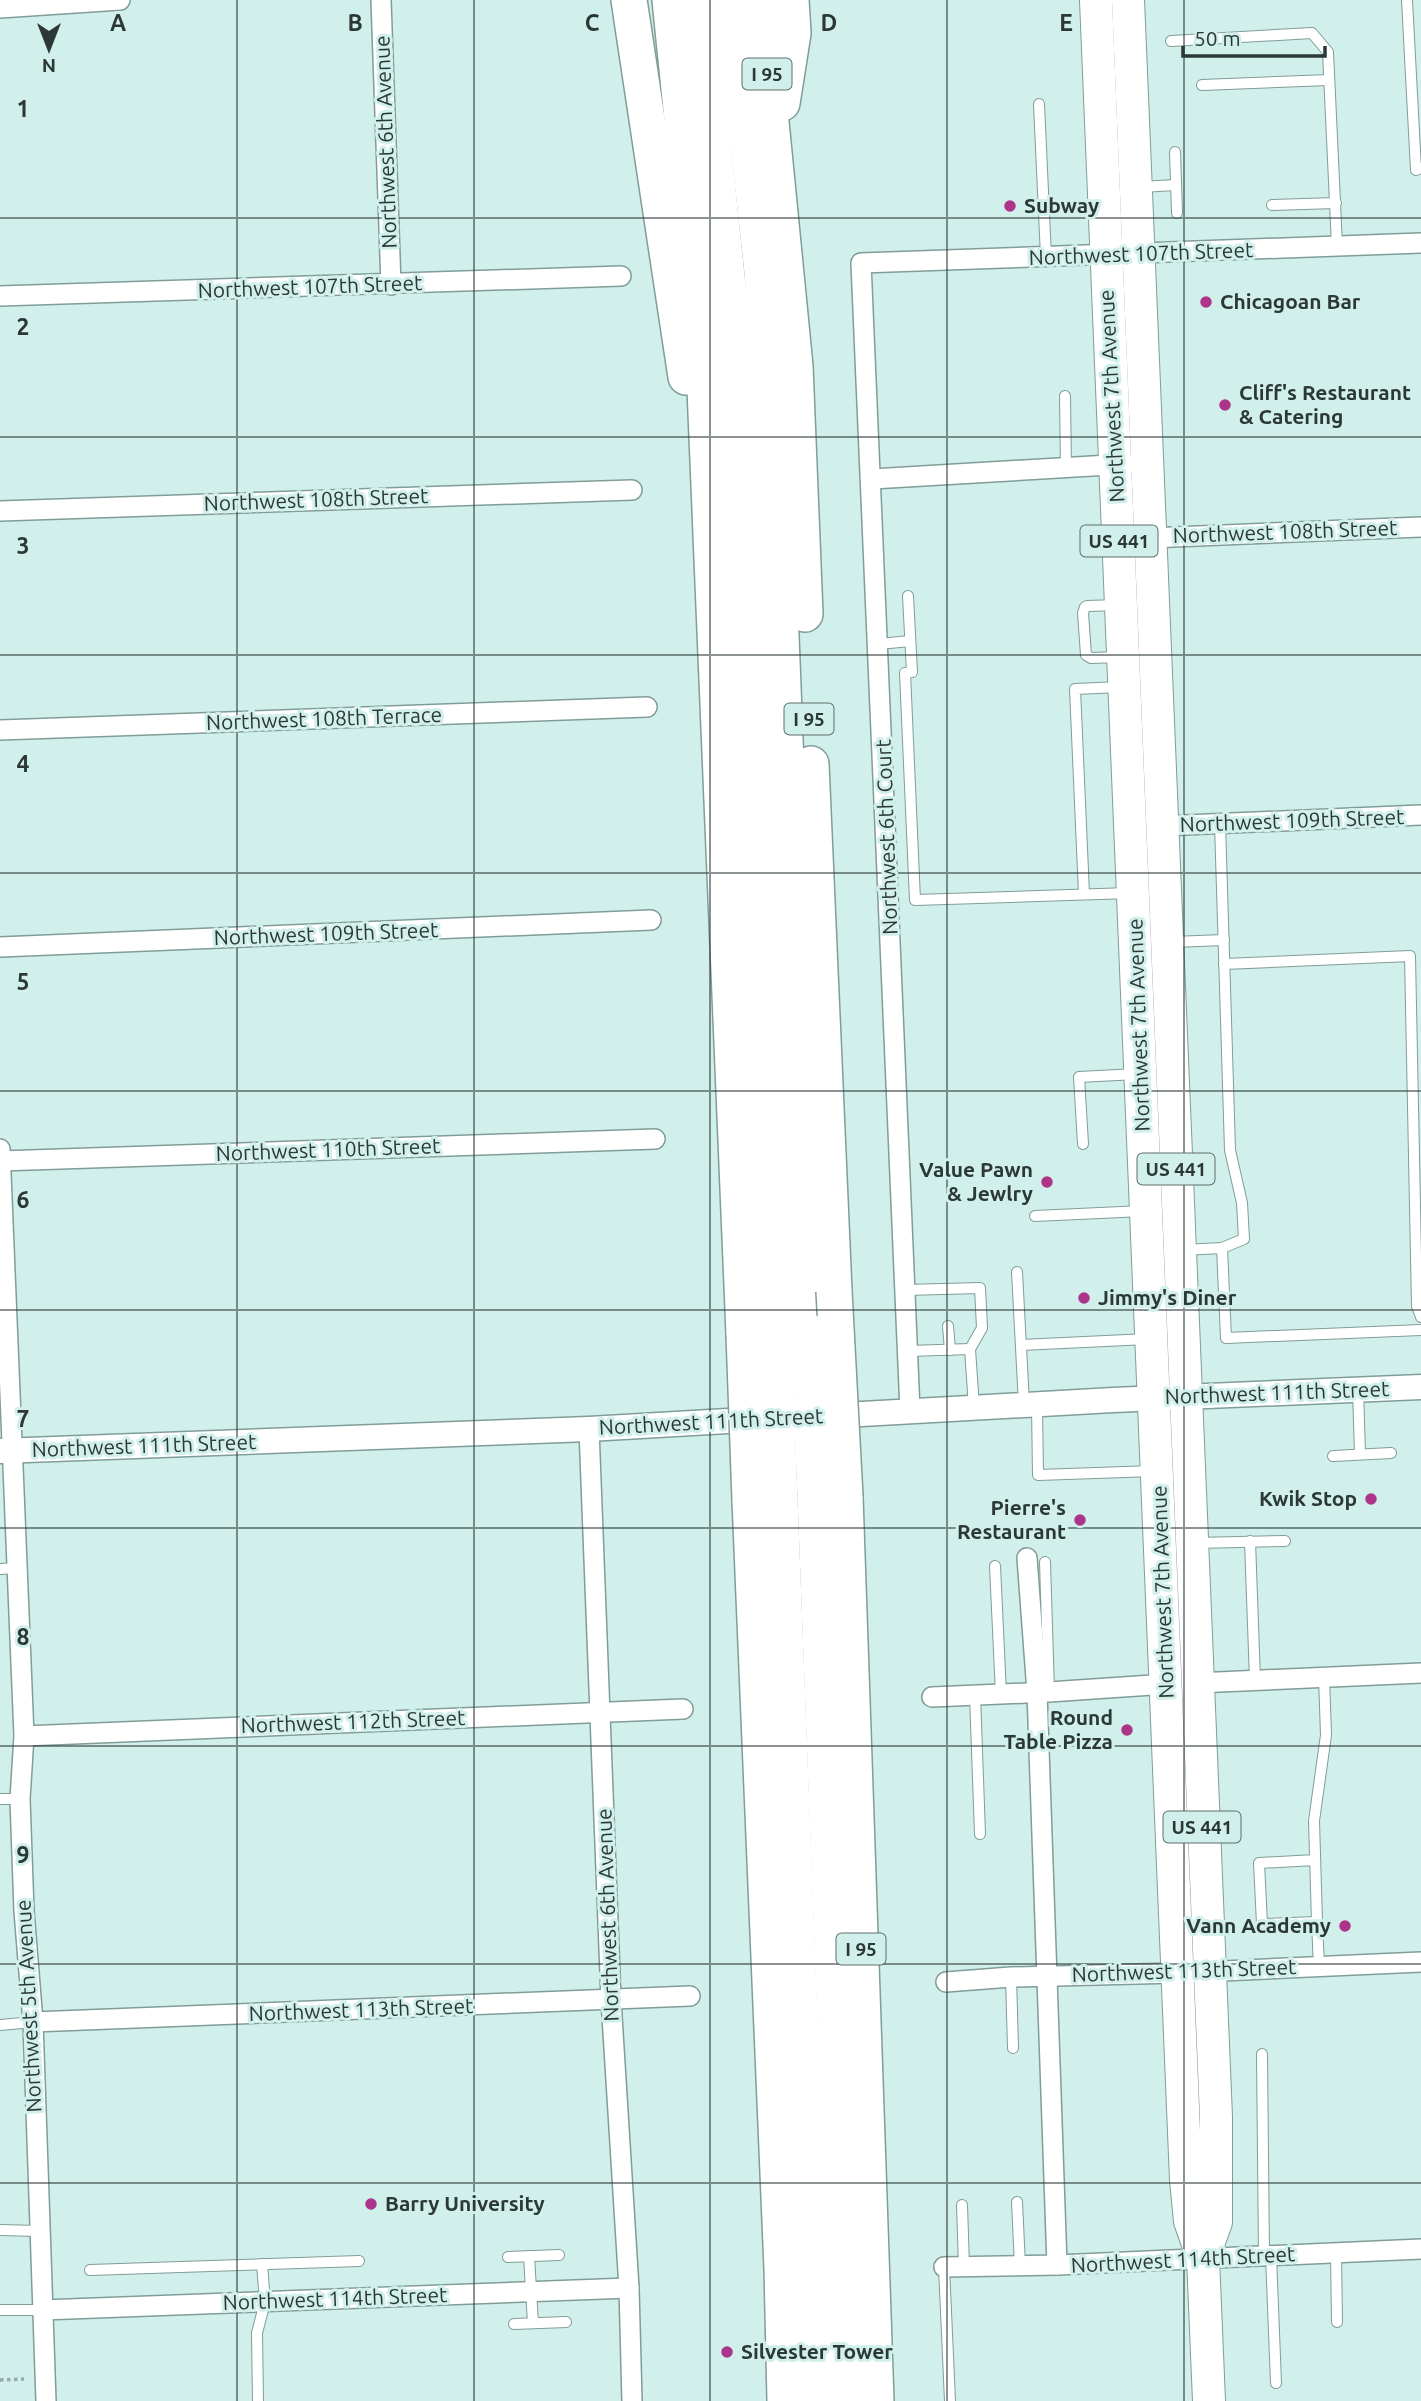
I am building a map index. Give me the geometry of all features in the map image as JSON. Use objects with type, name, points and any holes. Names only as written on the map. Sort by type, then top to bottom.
[{"type":"highway","points":[[629,0],[672,293],[713,543]]},
{"type":"highway","points":[[670,0],[702,316],[759,1333]]},
{"type":"highway","points":[[698,0],[738,381],[785,2401]]},
{"type":"highway","points":[[732,0],[762,272],[773,427],[808,1331],[830,1497],[849,2401]]},
{"type":"highway","name":"I 95","points":[[759,0],[795,366],[834,1291],[830,1497],[876,2401]]},
{"type":"highway","points":[[775,148],[793,33],[791,0]]},
{"type":"highway","points":[[765,1500],[815,2401]]},
{"type":"main road","name":"Northwest 7th Avenue","points":[[1096,0],[1106,255],[1131,463],[1149,538],[1179,1250],[1170,1397],[1158,1471],[1182,1684],[1186,1777],[1202,1817],[1216,2117],[1216,2222],[1203,2258]]},
{"type":"main road","name":"Northwest 7th Avenue","points":[[1128,0],[1138,254],[1131,463],[1122,604],[1152,1339],[1170,1397],[1191,1543],[1182,1684],[1178,1973],[1187,2193],[1190,2221],[1203,2258],[1209,2401]]},
{"type":"main road","points":[[1125,672],[1141,738],[1144,795],[1162,826]]},
{"type":"main road","points":[[1134,893],[1154,932],[1157,978],[1171,1036]]},
{"type":"street","points":[[0,8],[120,0]]},
{"type":"street","name":"Northwest 6th Avenue","points":[[381,0],[391,285]]},
{"type":"street","name":"Northwest 107th Street","points":[[861,263],[1421,243]]},
{"type":"street","name":"Northwest 6th Court","points":[[861,263],[910,1411]]},
{"type":"street","name":"Northwest 107th Street","points":[[0,296],[621,276]]},
{"type":"street","points":[[872,479],[1131,463]]},
{"type":"street","name":"Northwest 108th Street","points":[[0,511],[632,490]]},
{"type":"street","name":"Northwest 108th Street","points":[[1149,538],[1421,527]]},
{"type":"street","name":"Northwest 108th Terrace","points":[[0,730],[647,707]]},
{"type":"street","name":"Northwest 109th Street","points":[[1162,826],[1421,815]]},
{"type":"street","name":"Northwest 109th Street","points":[[0,947],[651,920]]},
{"type":"street","name":"Northwest 110th Street","points":[[0,1161],[655,1139]]},
{"type":"street","name":"Northwest 5th Avenue","points":[[0,1149],[8,1569],[24,1736],[20,1800],[24,1911],[33,2022],[46,2401]]},
{"type":"street","name":"Northwest 111th Street","points":[[6,1451],[589,1429],[1170,1397],[1421,1387]]},
{"type":"street","name":"Northwest 6th Avenue","points":[[589,1429],[611,2000],[629,2288],[632,2401]]},
{"type":"street","points":[[1036,1560],[1043,1692],[1047,1976],[1057,2265]]},
{"type":"street","points":[[932,1697],[1421,1673]]},
{"type":"street","name":"Northwest 112th Street","points":[[24,1736],[682,1709]]},
{"type":"street","name":"Northwest 113th Street","points":[[946,1982],[1012,1977],[1209,1972],[1421,1962]]},
{"type":"street","name":"Northwest 113th Street","points":[[33,2022],[690,1996]]},
{"type":"street","name":"Northwest 114th Street","points":[[954,2267],[1421,2249]]},
{"type":"street","name":"Northwest 114th Street","points":[[42,2310],[629,2288]]},
{"type":"lane","points":[[1407,0],[1416,170],[1421,168]]},
{"type":"lane","points":[[1171,41],[1312,33],[1328,52],[1337,246]]},
{"type":"lane","points":[[1202,85],[1329,80]]},
{"type":"lane","points":[[1040,104],[1046,258]]},
{"type":"lane","points":[[1175,152],[1177,213]]},
{"type":"lane","points":[[1135,187],[1176,185]]},
{"type":"lane","points":[[1272,205],[1336,203]]},
{"type":"lane","points":[[1065,396],[1066,468]]},
{"type":"lane","points":[[908,596],[912,672],[905,673],[915,900],[1134,893]]},
{"type":"lane","points":[[879,644],[910,641]]},
{"type":"lane","points":[[1084,894],[1075,689],[1125,672]]},
{"type":"lane","points":[[1179,1250],[1222,1248],[1244,1239],[1242,1203],[1230,1150],[1220,824]]},
{"type":"lane","points":[[1167,942],[1224,940]]},
{"type":"lane","points":[[1224,964],[1410,956],[1417,1306],[1421,1317]]},
{"type":"lane","points":[[1083,1144],[1079,1077],[1141,1074]]},
{"type":"lane","points":[[1035,1216],[1147,1211]]},
{"type":"lane","points":[[1222,1248],[1226,1338],[1421,1330]]},
{"type":"lane","points":[[1017,1272],[1021,1345],[1031,1405],[1038,1475],[1158,1471]]},
{"type":"lane","points":[[905,1290],[980,1287],[982,1328],[970,1349],[974,1408]]},
{"type":"lane","points":[[945,1289],[946,1302]]},
{"type":"lane","points":[[948,1326],[950,1350]]},
{"type":"lane","points":[[1021,1345],[1152,1339]]},
{"type":"lane","points":[[908,1351],[970,1349]]},
{"type":"lane","points":[[1357,1389],[1360,1454]]},
{"type":"lane","points":[[1333,1456],[1391,1453]]},
{"type":"lane","points":[[1250,1541],[1255,1680]]},
{"type":"lane","points":[[1191,1543],[1285,1541]]},
{"type":"lane","points":[[995,1566],[1001,1694]]},
{"type":"lane","points":[[1319,1967],[1314,1821],[1326,1735],[1324,1677]]},
{"type":"lane","points":[[975,1695],[980,1834]]},
{"type":"lane","points":[[0,1799],[20,1800]]},
{"type":"lane","points":[[1315,1860],[1259,1863],[1262,1924],[1317,1922]]},
{"type":"lane","points":[[1012,1977],[1013,2048]]},
{"type":"lane","points":[[0,2025],[33,2022]]},
{"type":"lane","points":[[1262,2054],[1268,2256],[1276,2384]]},
{"type":"lane","points":[[1017,2202],[1020,2266]]},
{"type":"lane","points":[[950,2401],[954,2267],[962,2205]]},
{"type":"lane","points":[[0,2230],[39,2231]]},
{"type":"lane","points":[[1336,2253],[1337,2322]]},
{"type":"lane","points":[[508,2257],[559,2255]]},
{"type":"lane","points":[[529,2256],[533,2323]]},
{"type":"lane","points":[[90,2270],[359,2261]]},
{"type":"lane","points":[[258,2401],[257,2333],[265,2302],[262,2264]]},
{"type":"lane","points":[[0,2310],[42,2310]]},
{"type":"lane","points":[[514,2324],[566,2322]]},
{"type":"path","points":[[0,2380],[24,2379]]},
{"type":"place","name":"Subway","points":[[1010,206]]},
{"type":"place","name":"Chicagoan Bar","points":[[1206,302]]},
{"type":"place","name":"Cliff's Restaurant & Catering","points":[[1225,405]]},
{"type":"place","name":"Value Pawn & Jewlry","points":[[1047,1182]]},
{"type":"place","name":"Jimmy's Diner","points":[[1084,1298]]},
{"type":"place","name":"Kwik Stop","points":[[1371,1499]]},
{"type":"place","name":"Pierre's Restaurant","points":[[1080,1520]]},
{"type":"place","name":"Round Table Pizza","points":[[1127,1730]]},
{"type":"place","name":"Vann Academy","points":[[1345,1926]]},
{"type":"place","name":"Barry University","points":[[371,2204]]},
{"type":"place","name":"Silvester Tower","points":[[727,2352]]}]
